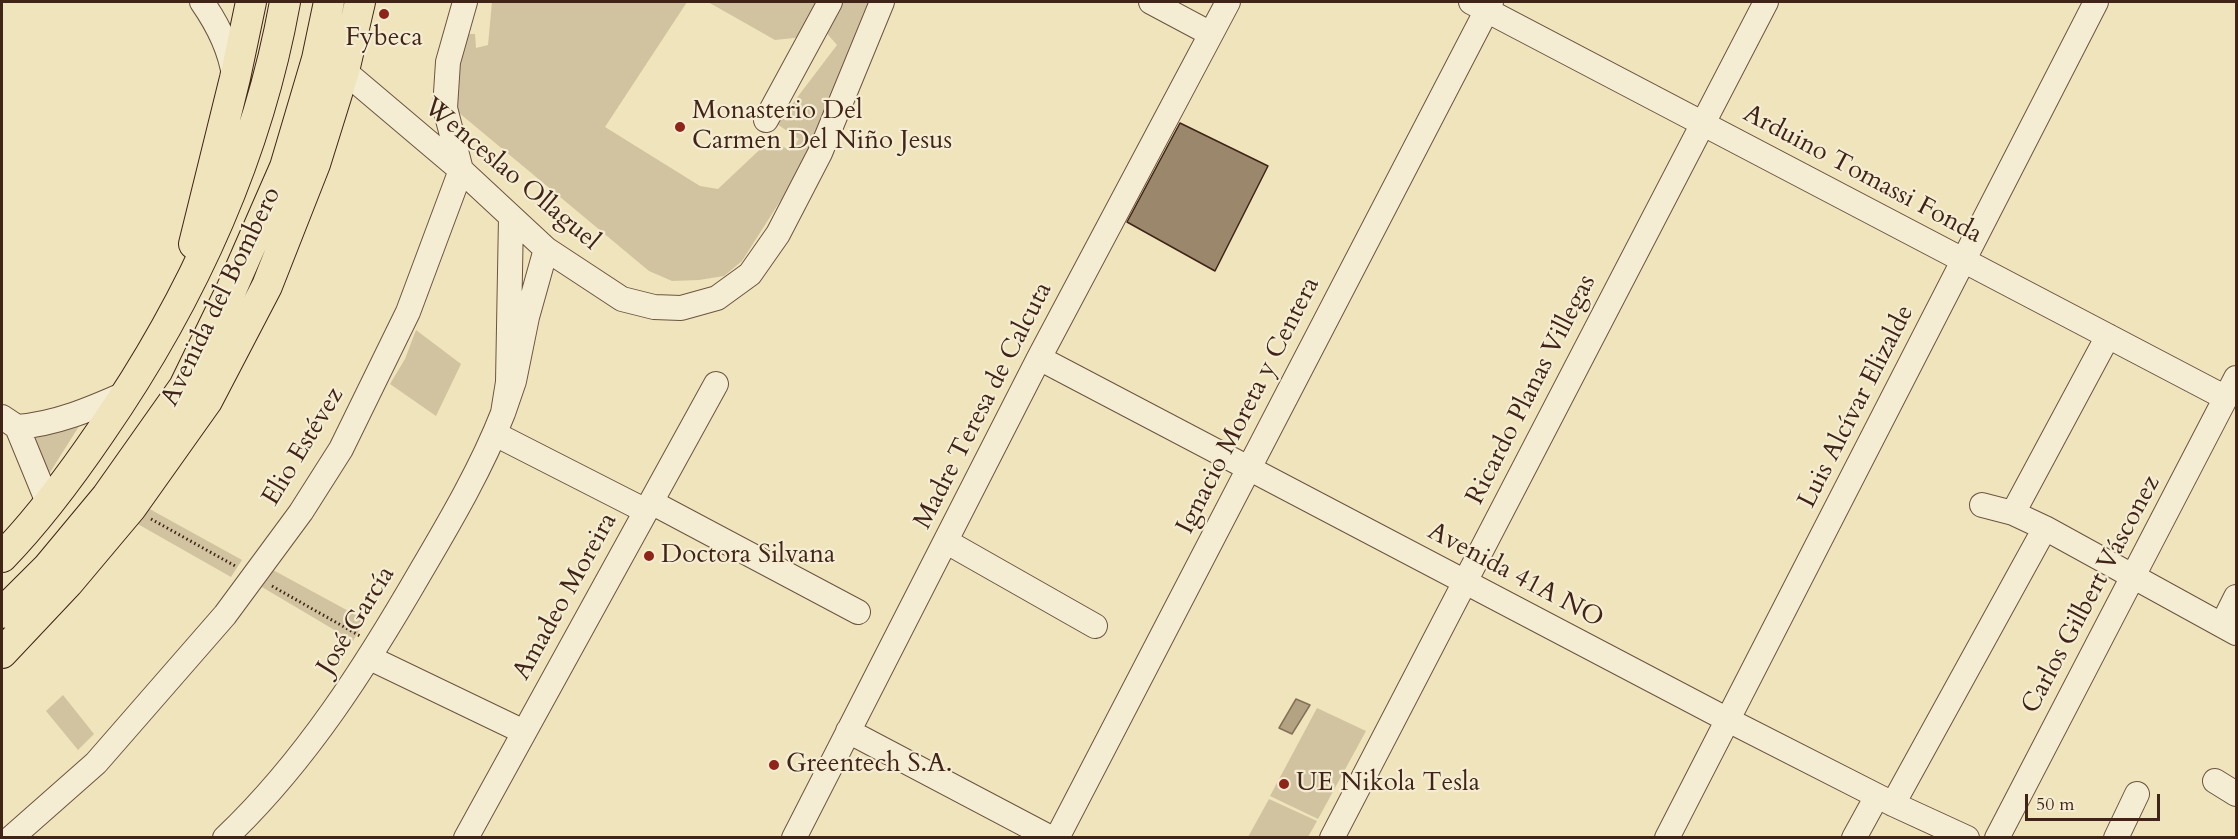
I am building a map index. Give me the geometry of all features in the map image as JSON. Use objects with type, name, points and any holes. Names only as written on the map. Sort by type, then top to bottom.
[{"type":"main road","name":"Avenida del Bombero","points":[[181,299],[235,78],[251,2]]},
{"type":"main road","name":"Avenida del Bombero","points":[[2,557],[49,505],[127,393],[181,299],[208,246],[233,187],[279,37],[285,2]]},
{"type":"main road","name":"Avenida del Bombero","points":[[2,613],[48,567],[107,496],[184,387],[232,288],[285,167],[317,59],[328,2]]},
{"type":"main road","name":"Avenida del Bombero","points":[[2,653],[68,583],[131,508],[207,401],[267,285],[315,164],[344,71],[360,2]]},
{"type":"street","points":[[202,2],[225,41],[235,78]]},
{"type":"street","points":[[461,170],[445,108],[448,62],[465,2]]},
{"type":"street","points":[[766,120],[830,2]]},
{"type":"street","name":"Wenceslao Ollaguel","points":[[344,71],[461,170],[546,249],[622,299],[654,308],[681,308],[717,298],[750,274],[778,234],[820,153],[882,2]]},
{"type":"street","points":[[1152,2],[1211,34]]},
{"type":"street","name":"Madre Teresa de Calcuta","points":[[794,837],[947,542],[1039,358],[1228,2]]},
{"type":"street","name":"Ricardo Planas Villegas","points":[[1332,837],[1766,2]]},
{"type":"street","name":"Luis Alcívar Elizalde","points":[[1667,837],[2096,2]]},
{"type":"street","name":"Arduino Tomassi Fonda","points":[[1483,4],[1703,123],[2108,336],[2231,388]]},
{"type":"street","name":"Ignacio Moreta y Centera","points":[[1058,837],[1249,469],[1483,4]]},
{"type":"street","name":"Elio Estévez","points":[[11,837],[96,763],[129,727],[225,615],[301,512],[341,449],[408,312],[461,170]]},
{"type":"street","name":"José García","points":[[499,424],[508,382],[511,217]]},
{"type":"street","name":"José García","points":[[225,837],[251,813],[345,695],[370,658],[438,542],[499,424],[514,381],[527,317],[546,249]]},
{"type":"street","points":[[2013,513],[2108,336]]},
{"type":"street","name":"Avenida 41A NO","points":[[1039,358],[1728,720],[1885,800],[1967,837]]},
{"type":"street","name":"Amadeo Moreira","points":[[466,837],[716,384]]},
{"type":"street","name":"Carlos Gilbert Vásconez","points":[[1997,837],[2231,388]]},
{"type":"street","points":[[9,422],[36,426],[71,417],[127,393]]},
{"type":"street","points":[[9,422],[49,505]]},
{"type":"street","points":[[499,424],[648,507],[858,612]]},
{"type":"street","points":[[1982,505],[2013,513],[2045,528],[2229,629],[2236,597]]},
{"type":"street","points":[[1854,837],[1885,800],[2045,528]]},
{"type":"street","points":[[947,542],[1095,626]]},
{"type":"street","points":[[370,658],[524,732]]},
{"type":"street","points":[[848,731],[1051,837]]},
{"type":"street","points":[[2215,781],[2236,794]]},
{"type":"street","points":[[2116,837],[2137,794]]},
{"type":"street","points":[[1997,837],[2021,837]]},
{"type":"shaded area","points":[[492,2],[687,2],[605,127],[700,186],[718,189],[771,139],[790,151],[799,139],[777,124],[837,45],[823,29],[843,2],[872,2],[821,137],[742,261],[724,276],[672,281],[649,271],[452,107],[463,34],[475,34],[476,48],[488,45]]},
{"type":"shaded area","points":[[708,2],[823,2],[803,37],[775,40]]},
{"type":"shaded area","points":[[416,330],[461,364],[436,416],[390,384],[405,359]]},
{"type":"shaded area","points":[[93,404],[37,493],[19,422]]},
{"type":"shaded area","points":[[146,507],[242,560],[231,577],[136,523]]},
{"type":"shaded area","points":[[273,570],[365,620],[353,641],[262,587]]},
{"type":"shaded area","points":[[63,695],[94,734],[78,750],[46,711]]},
{"type":"shaded area","points":[[1296,699],[1310,705],[1292,734],[1279,728]]},
{"type":"shaded area","points":[[1317,708],[1366,731],[1318,819],[1270,796]]},
{"type":"shaded area","points":[[1269,799],[1317,821],[1308,837],[1248,837]]},
{"type":"building","points":[[1180,123],[1268,166],[1215,271],[1127,222]]},
{"type":"place","name":"Fybeca","points":[[384,14]]},
{"type":"place","name":"Monasterio Del Carmen Del Niño Jesus","points":[[680,127]]},
{"type":"place","name":"Doctora Silvana","points":[[649,556]]},
{"type":"place","name":"Greentech S.A.","points":[[774,765]]},
{"type":"place","name":"UE Nikola Tesla","points":[[1284,784]]}]
